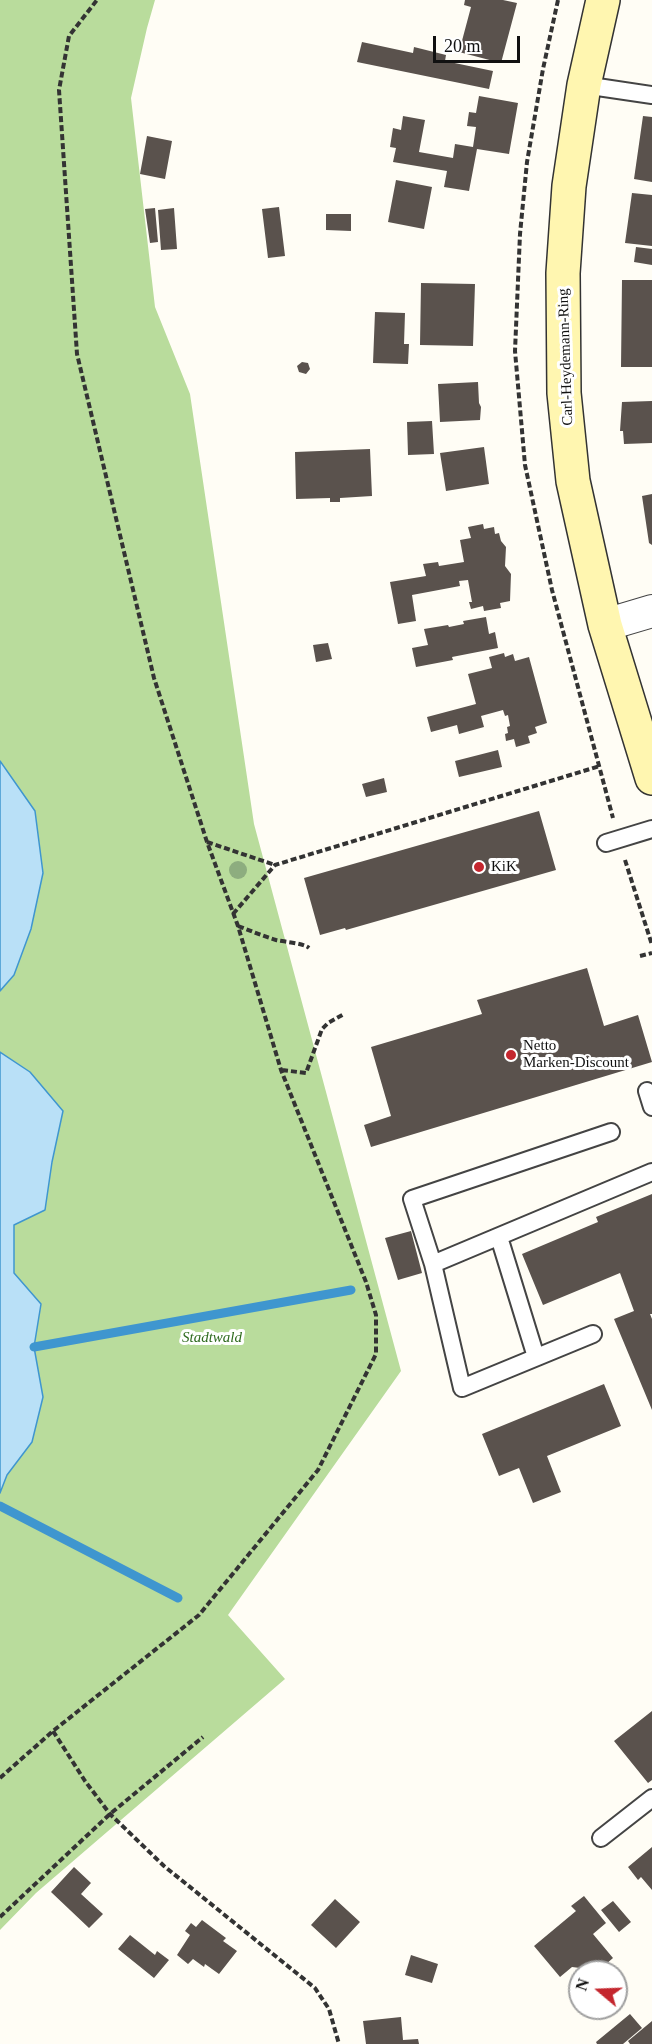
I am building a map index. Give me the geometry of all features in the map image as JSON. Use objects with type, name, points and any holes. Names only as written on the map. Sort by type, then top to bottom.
[{"type":"main road","name":"Carl-Heydemann-Ring","points":[[603,0],[584,85],[569,186],[564,262],[564,393],[573,481],[605,625],[652,778]]},
{"type":"street","points":[[605,625],[652,611]]},
{"type":"lane","points":[[584,85],[652,95]]},
{"type":"lane","points":[[606,843],[652,829]]},
{"type":"lane","points":[[593,1334],[462,1388],[433,1264],[412,1199],[611,1132]]},
{"type":"lane","points":[[433,1264],[652,1172]]},
{"type":"lane","points":[[499,1237],[537,1358]]},
{"type":"lane","points":[[601,1838],[652,1798]]},
{"type":"path","points":[[0,1778],[53,1731],[199,1616],[318,1470],[376,1354],[376,1315],[366,1282],[282,1070],[238,926],[207,842],[154,678],[77,354],[59,90],[69,36],[97,0]]},
{"type":"path","points":[[233,915],[275,865],[600,766]]},
{"type":"path","points":[[207,842],[275,865]]},
{"type":"path","points":[[238,926],[272,939],[305,945],[309,948]]},
{"type":"path","points":[[640,956],[652,953]]},
{"type":"path","points":[[282,1070],[306,1073],[322,1029],[327,1023],[344,1014]]},
{"type":"path","points":[[53,1731],[110,1814],[164,1866],[315,1988],[330,2010],[339,2044]]},
{"type":"path","points":[[0,1917],[110,1814],[203,1737]]},
{"type":"green space","name":"Stadtwald","points":[[0,0],[155,0],[131,98],[155,307],[190,394],[254,824],[401,1371],[228,1615],[285,1679],[36,1893],[0,1930],[0,1493],[7,1475],[32,1442],[43,1397],[34,1347],[41,1304],[14,1273],[14,1225],[45,1210],[52,1162],[30,1072],[0,1052],[0,991],[14,975],[31,929],[43,873],[35,811],[0,761]]},
{"type":"water","points":[[0,761],[35,811],[43,873],[31,929],[14,975],[0,991]]},
{"type":"water","points":[[0,1052],[30,1072],[63,1111],[45,1210],[14,1225],[14,1273],[41,1304],[34,1347],[43,1397],[32,1442],[7,1475],[0,1493]]},
{"type":"building","points":[[465,0],[503,0],[517,3],[501,63],[459,52],[471,7],[464,5]]},
{"type":"building","points":[[362,42],[413,53],[414,47],[446,55],[445,61],[493,71],[489,89],[357,62]]},
{"type":"building","points":[[479,96],[518,103],[509,154],[477,149],[469,191],[444,187],[447,171],[393,162],[396,148],[390,147],[393,128],[401,130],[403,116],[425,120],[419,152],[453,158],[455,144],[473,147],[476,127],[467,126],[469,112],[476,113]]},
{"type":"building","points":[[643,116],[652,117],[652,182],[634,179]]},
{"type":"building","points":[[147,136],[172,141],[165,179],[140,174]]},
{"type":"building","points":[[396,180],[432,187],[424,229],[388,222]]},
{"type":"building","points":[[632,193],[652,195],[652,246],[625,243]]},
{"type":"building","points":[[279,207],[285,256],[268,258],[262,209]]},
{"type":"building","points":[[155,208],[158,242],[150,243],[145,209]]},
{"type":"building","points":[[174,208],[177,249],[161,250],[158,210]]},
{"type":"building","points":[[326,214],[351,214],[351,231],[326,230]]},
{"type":"building","points":[[636,247],[652,249],[652,265],[634,262]]},
{"type":"building","points":[[622,280],[652,280],[652,367],[621,367]]},
{"type":"building","points":[[421,283],[475,284],[473,346],[420,345]]},
{"type":"building","points":[[375,312],[405,313],[404,344],[409,344],[408,364],[373,363]]},
{"type":"building","points":[[302,362],[308,363],[310,369],[306,374],[299,372],[297,366]]},
{"type":"building","points":[[478,382],[480,420],[440,422],[438,384]]},
{"type":"building","points":[[652,401],[652,443],[624,444],[623,431],[620,431],[622,402]]},
{"type":"building","points":[[432,421],[434,454],[408,455],[407,422]]},
{"type":"building","points":[[484,447],[489,484],[446,491],[440,453]]},
{"type":"building","points":[[370,449],[372,496],[340,498],[340,502],[330,502],[330,498],[296,499],[295,452]]},
{"type":"building","points":[[652,494],[652,545],[649,543],[642,496]]},
{"type":"building","points":[[483,524],[484,529],[494,527],[495,534],[499,533],[506,547],[505,566],[511,574],[510,601],[500,603],[501,608],[484,611],[483,606],[471,609],[468,580],[459,581],[460,586],[412,595],[416,621],[398,624],[390,582],[426,576],[423,564],[438,562],[439,566],[464,562],[460,540],[471,538],[468,527]]},
{"type":"building","points":[[486,617],[489,634],[495,632],[498,648],[416,667],[412,648],[428,645],[424,629],[448,625],[449,627],[464,624],[463,621]]},
{"type":"building","points":[[328,643],[332,659],[316,662],[313,645]]},
{"type":"building","points":[[504,653],[505,657],[513,654],[515,661],[529,657],[547,723],[535,727],[537,733],[528,736],[530,743],[516,747],[514,739],[506,741],[505,734],[508,733],[507,727],[510,726],[508,715],[505,716],[503,710],[481,716],[484,727],[459,734],[457,725],[431,732],[427,717],[476,704],[468,674],[492,668],[489,657]]},
{"type":"building","points":[[498,750],[502,767],[459,777],[455,761]]},
{"type":"building","points":[[384,778],[387,792],[366,797],[362,784]]},
{"type":"building","points":[[539,811],[556,870],[346,930],[345,928],[320,935],[304,878]]},
{"type":"building","name":"Netto Marken-Discount","points":[[587,968],[604,1026],[638,1015],[652,1062],[371,1147],[364,1125],[391,1116],[371,1047],[482,1014],[477,1000]]},
{"type":"building","points":[[652,1194],[652,1314],[650,1314],[652,1319],[652,1410],[614,1319],[634,1311],[620,1273],[543,1305],[522,1254],[598,1222],[596,1217]]},
{"type":"building","points":[[411,1231],[422,1273],[398,1280],[385,1238]]},
{"type":"building","points":[[604,1384],[621,1426],[547,1456],[561,1492],[533,1503],[519,1468],[499,1476],[482,1434]]},
{"type":"building","points":[[652,1711],[652,1780],[648,1783],[614,1741]]},
{"type":"building","points":[[652,1847],[652,1890],[641,1877],[638,1880],[628,1867]]},
{"type":"building","points":[[74,1867],[91,1883],[81,1894],[103,1914],[89,1928],[51,1892]]},
{"type":"building","points":[[584,1896],[606,1923],[593,1934],[613,1958],[611,1960],[568,1960],[568,1970],[560,1977],[534,1946],[576,1911],[571,1906]]},
{"type":"building","points":[[335,1899],[360,1922],[336,1948],[311,1925]]},
{"type":"building","points":[[613,1901],[631,1922],[619,1932],[601,1910]]},
{"type":"building","points":[[202,1920],[226,1938],[223,1941],[237,1951],[219,1974],[193,1959],[188,1964],[177,1955],[190,1935],[185,1931],[191,1923],[196,1927]]},
{"type":"building","points":[[130,1935],[155,1955],[157,1951],[169,1960],[154,1978],[118,1949]]},
{"type":"building","points":[[411,1955],[438,1964],[432,1983],[405,1975]]},
{"type":"building","points":[[630,2014],[642,2028],[623,2044],[597,2044],[596,2042],[623,2020],[628,2020]]},
{"type":"building","points":[[401,2017],[403,2040],[418,2039],[419,2044],[366,2044],[363,2021]]},
{"type":"building","points":[[652,2021],[652,2044],[630,2044],[628,2041]]},
{"type":"waterway","points":[[34,1347],[351,1290]]},
{"type":"waterway","points":[[0,1506],[178,1598]]},
{"type":"place","name":"KiK","points":[[479,867]]},
{"type":"place","name":"Netto Marken-Discount","points":[[511,1055]]}]
